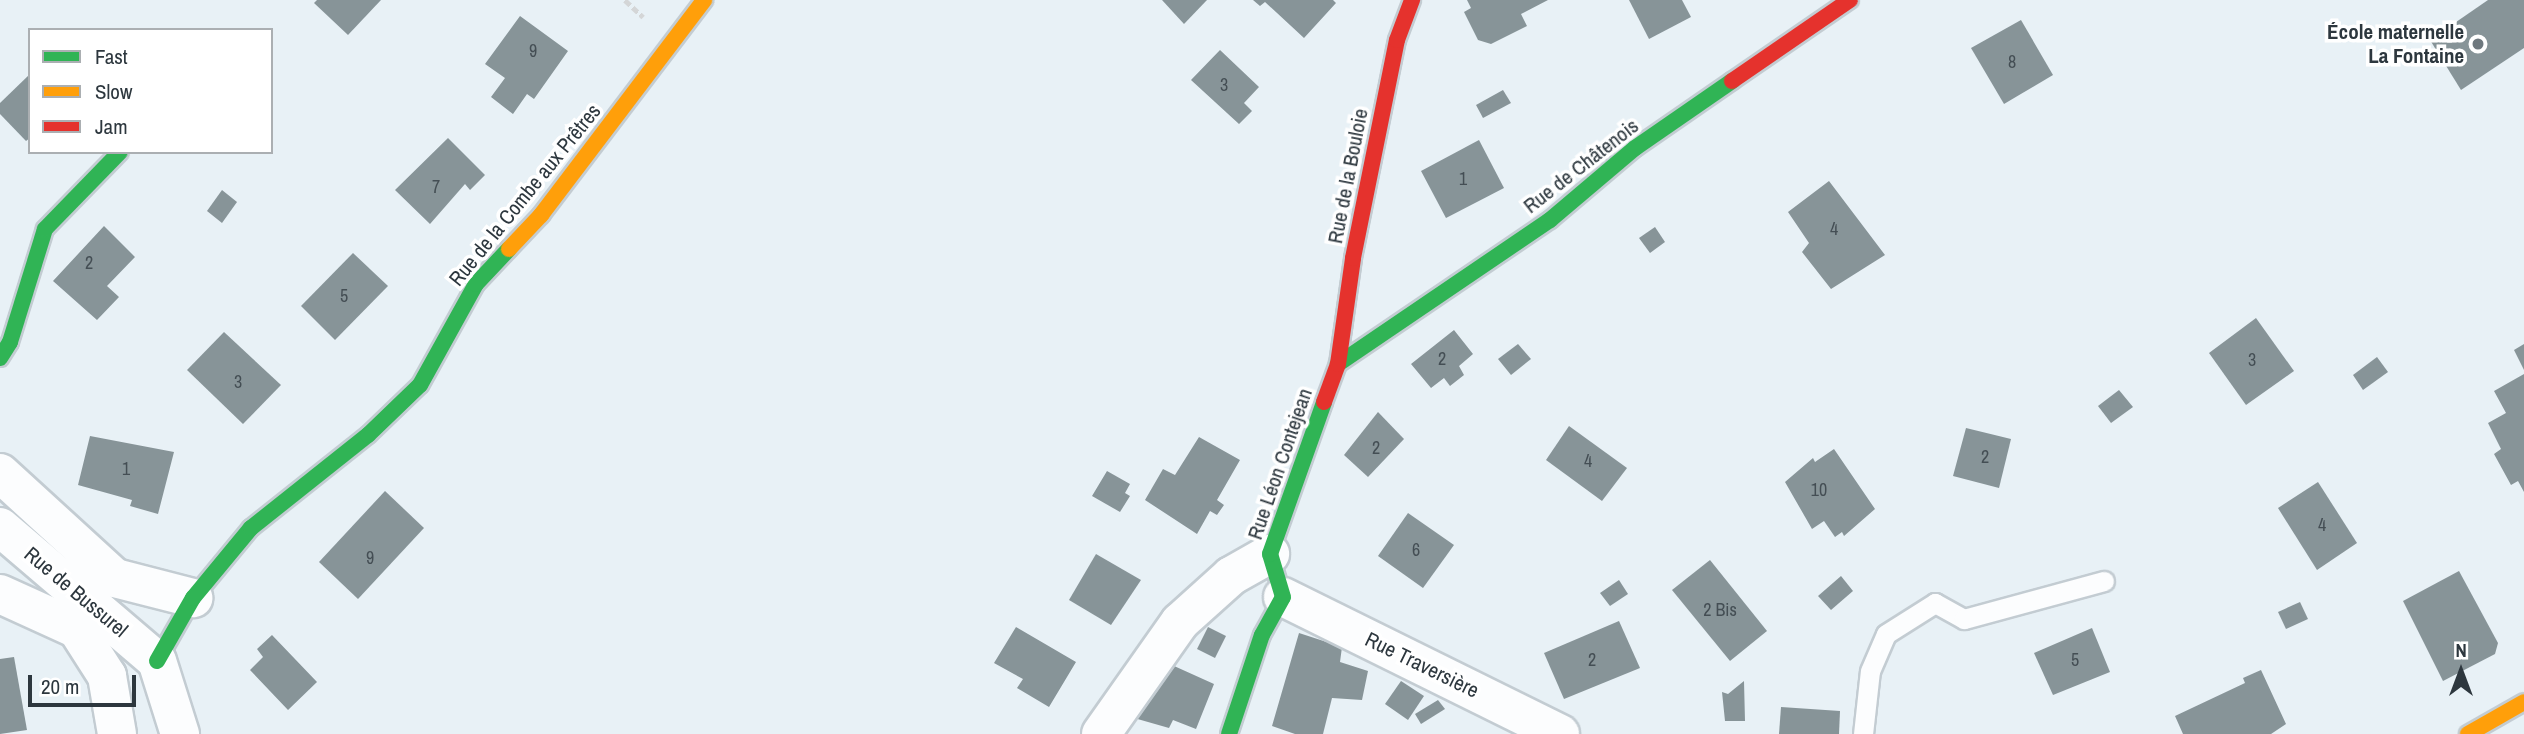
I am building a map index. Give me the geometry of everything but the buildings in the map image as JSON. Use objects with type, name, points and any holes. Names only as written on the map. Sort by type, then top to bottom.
[{"type":"street","name":"Rue de la Combe aux Prêtres","points":[[157,661],[193,598],[251,528],[368,435],[420,385],[476,284],[541,215],[704,0]]},
{"type":"street","name":"Rue de la Bouloie","points":[[1338,365],[1372,163],[1397,40],[1412,0]]},
{"type":"street","name":"Rue de Châtenois","points":[[1338,365],[1550,220],[1635,148],[1850,0]]},
{"type":"street","points":[[0,358],[10,342],[45,229],[118,154]]},
{"type":"street","name":"Rue Léon Contejean","points":[[1283,597],[1270,554],[1338,365]]},
{"type":"street","points":[[0,473],[115,578],[193,598]]},
{"type":"street","name":"Rue de Bussurel","points":[[0,527],[157,661]]},
{"type":"street","points":[[1101,734],[1180,622],[1231,576],[1270,554]]},
{"type":"street","points":[[0,594],[77,629],[107,676],[117,734]]},
{"type":"street","points":[[1228,734],[1262,635],[1283,597]]},
{"type":"street","name":"Rue Traversière","points":[[1283,597],[1560,734]]},
{"type":"street","points":[[157,661],[180,734]]},
{"type":"street","points":[[2468,734],[2524,702]]},
{"type":"lane","points":[[1863,734],[1870,671],[1886,634],[1935,603],[1964,619],[2104,581]]},
{"type":"path","points":[[625,0],[648,23]]},
{"type":"traffic: fast","points":[[1338,364],[1550,220],[1635,148],[1732,81]]},
{"type":"traffic: fast","points":[[0,358],[10,342],[45,229],[118,154]]},
{"type":"traffic: fast","points":[[157,661],[193,598],[251,528],[368,435],[420,385],[476,284],[509,249]]},
{"type":"traffic: fast","points":[[1229,734],[1262,635],[1283,597],[1270,554],[1324,402]]},
{"type":"traffic: slow","points":[[509,249],[541,215],[704,0]]},
{"type":"traffic: slow","points":[[2468,734],[2524,702]]},
{"type":"traffic: jam","points":[[1324,402],[1338,364],[1353,258],[1397,40],[1412,0]]},
{"type":"traffic: jam","points":[[1732,81],[1850,0]]},
{"type":"place","name":"École maternelle La Fontaine","points":[[2478,44]]}]
